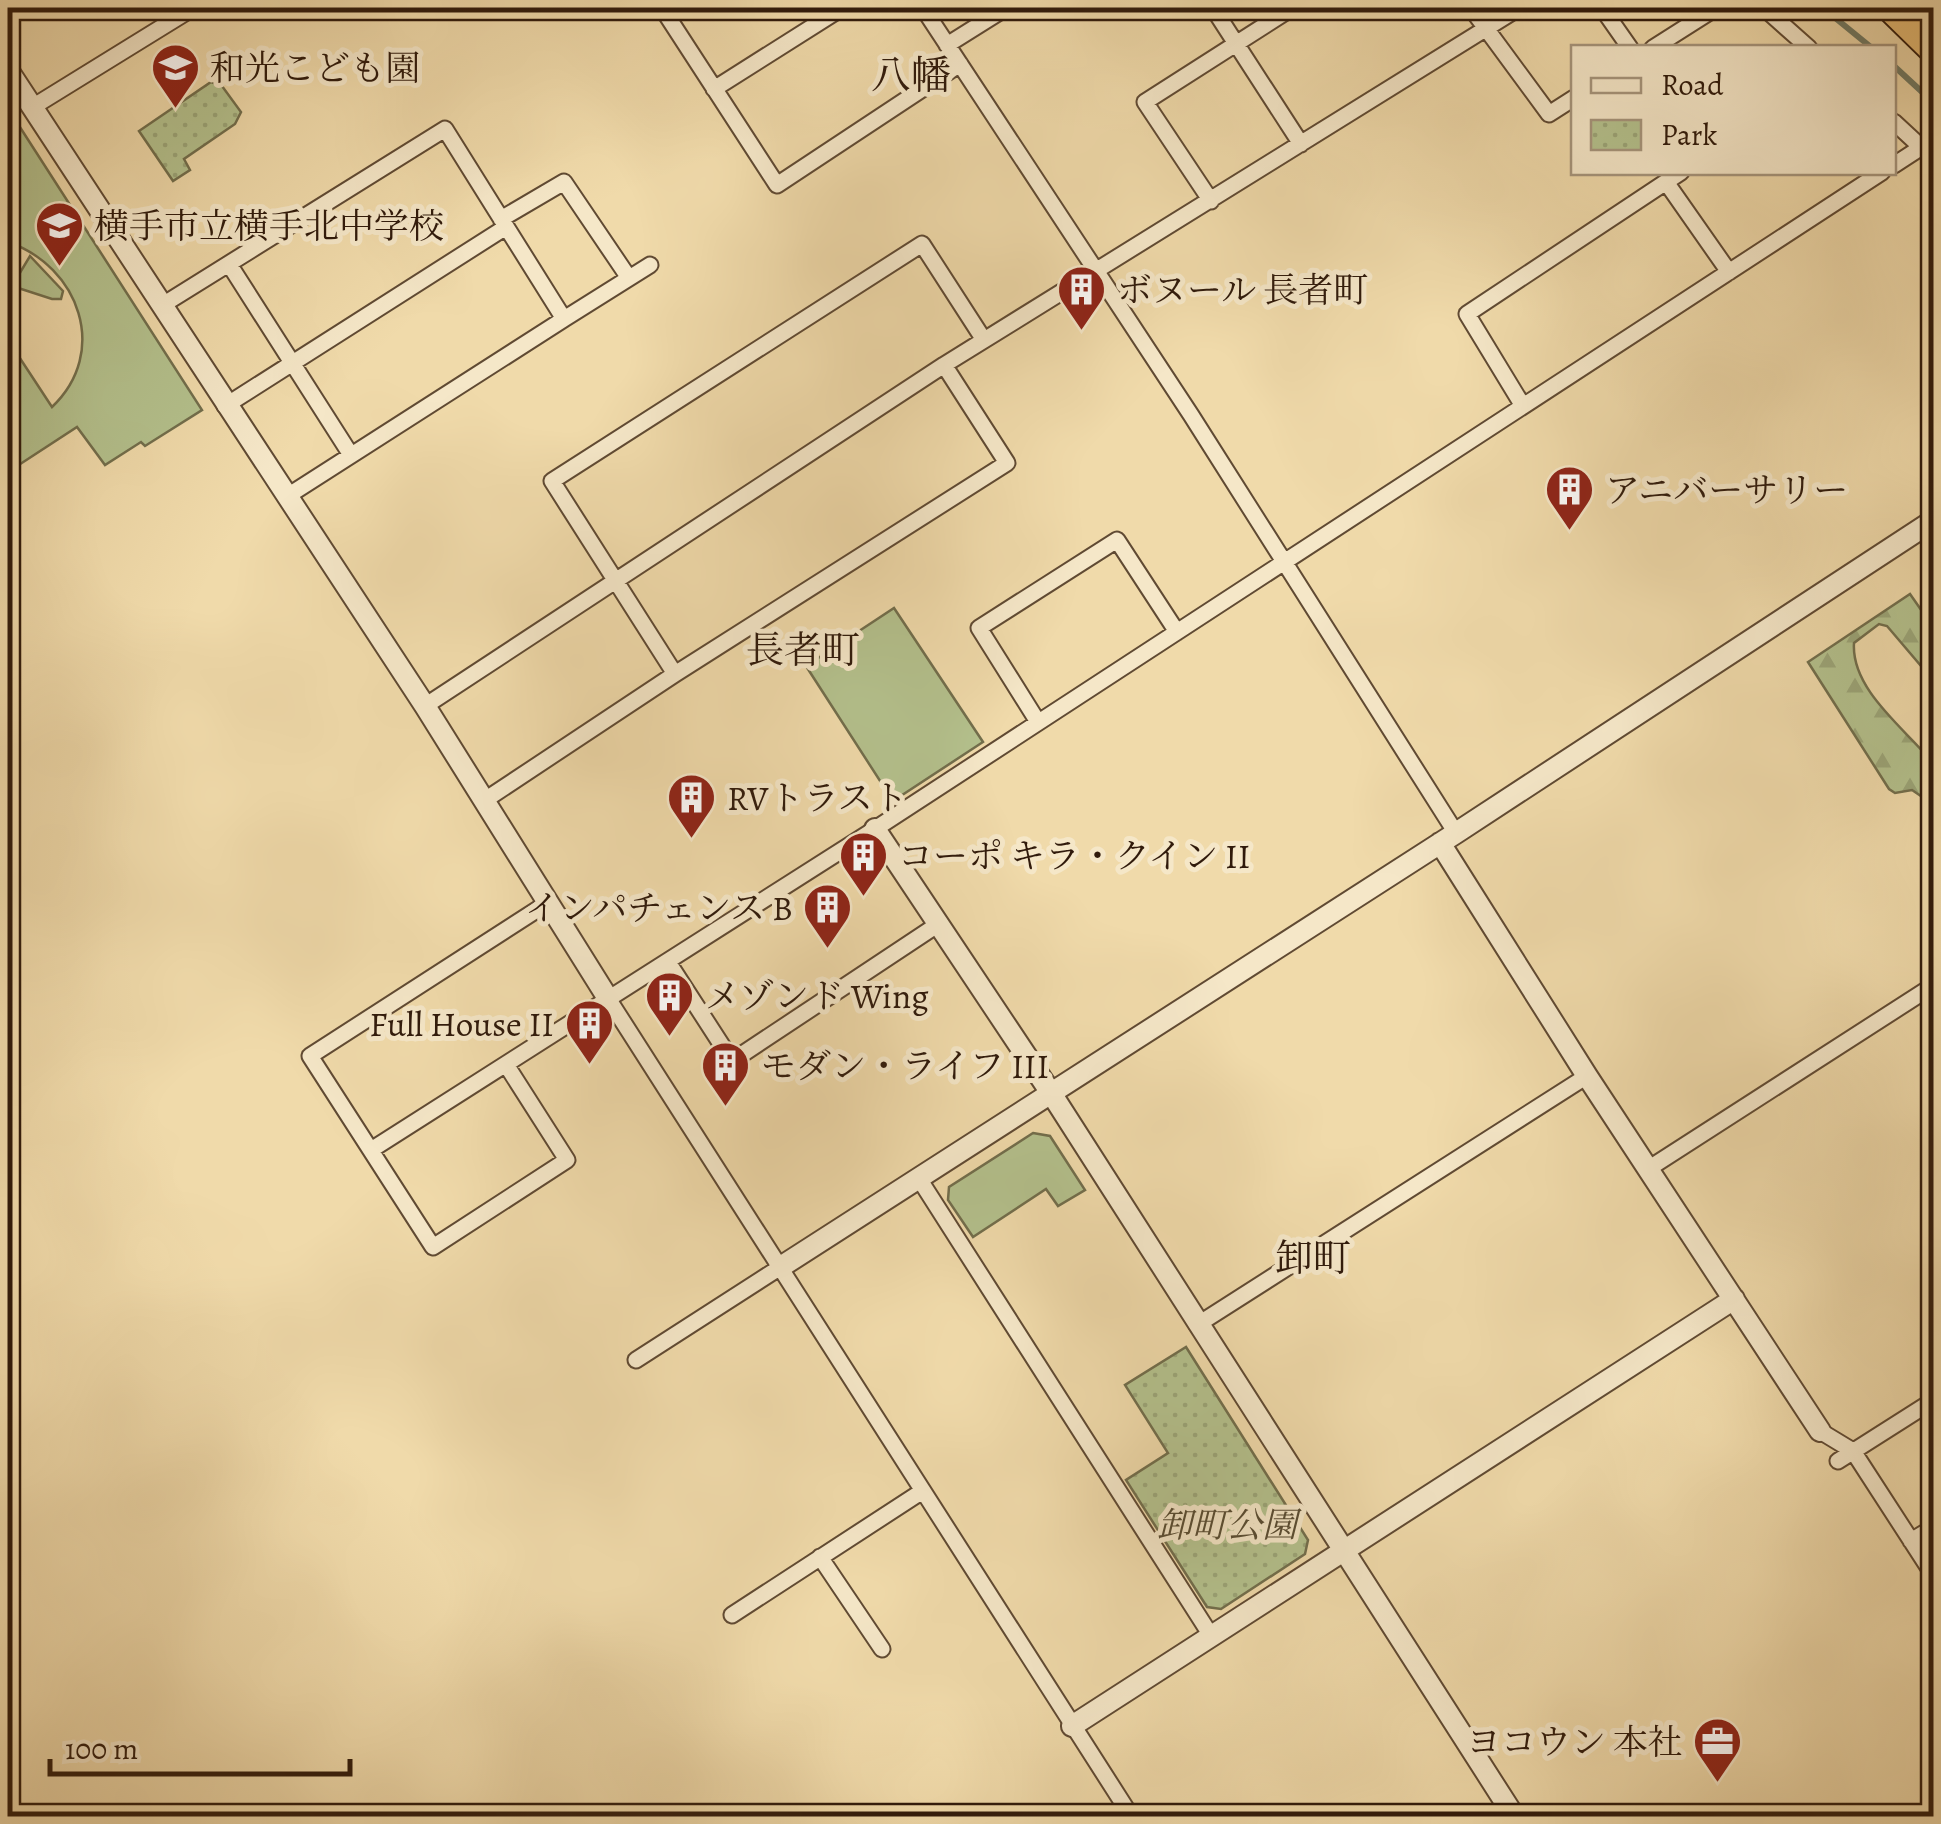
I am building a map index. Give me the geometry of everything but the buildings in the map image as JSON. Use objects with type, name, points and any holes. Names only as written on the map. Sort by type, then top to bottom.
[{"type":"highway","points":[[1889,8],[1934,52]]},
{"type":"street","points":[[20,101],[192,8]]},
{"type":"street","points":[[662,8],[776,184],[960,64]]},
{"type":"street","points":[[714,89],[842,8]]},
{"type":"street","points":[[923,8],[1097,270],[1283,564],[1587,1076],[1820,1430],[1853,1451],[1934,1576]]},
{"type":"street","points":[[947,45],[1006,8]]},
{"type":"street","points":[[1213,8],[1301,144]]},
{"type":"street","points":[[1211,201],[1144,102],[1292,8]]},
{"type":"street","points":[[1471,8],[1549,114],[1571,100]]},
{"type":"street","points":[[425,706],[944,365],[1519,8]]},
{"type":"street","points":[[1602,8],[1628,45]]},
{"type":"street","points":[[1658,45],[1716,8]]},
{"type":"street","points":[[1764,8],[1806,45]]},
{"type":"street","points":[[8,70],[20,101],[161,306],[425,706],[1131,1816]]},
{"type":"street","points":[[1896,123],[1927,143],[1896,164]]},
{"type":"street","points":[[161,306],[445,130],[564,319]]},
{"type":"street","points":[[1523,406],[1467,314],[1676,175]]},
{"type":"street","points":[[371,1150],[876,829],[1877,175]]},
{"type":"street","points":[[225,406],[564,182],[629,278]]},
{"type":"street","points":[[1666,182],[1729,272]]},
{"type":"street","points":[[675,674],[552,480],[922,244],[984,340]]},
{"type":"street","points":[[229,264],[351,455]]},
{"type":"street","points":[[286,497],[650,265]]},
{"type":"street","points":[[485,800],[1007,463],[944,365]]},
{"type":"street","points":[[636,1360],[1934,520]]},
{"type":"street","points":[[1038,722],[979,628],[1117,540],[1177,632]]},
{"type":"street","points":[[876,829],[1514,1816]]},
{"type":"street","points":[[507,1066],[568,1160],[433,1247],[310,1056],[548,902]]},
{"type":"street","points":[[668,962],[732,1061],[940,924]]},
{"type":"street","points":[[1648,1169],[1934,985]]},
{"type":"street","points":[[1197,1325],[1587,1076]]},
{"type":"street","points":[[918,1177],[1210,1634]]},
{"type":"street","points":[[1072,1726],[1734,1299]]},
{"type":"street","points":[[1838,1461],[1934,1400]]},
{"type":"street","points":[[732,1615],[922,1492]]},
{"type":"street","points":[[1911,1541],[1934,1526]]},
{"type":"street","points":[[820,1558],[882,1649]]},
{"type":"green space","points":[[211,82],[222,86],[241,112],[235,124],[184,159],[190,170],[173,181],[139,131]]},
{"type":"green space","name":"横手市立横手北中学校","points":[[16,121],[202,410],[145,446],[141,442],[105,465],[77,427],[8,472],[8,340],[52,407],[70,385],[80,361],[82,337],[78,313],[53,270],[33,254],[8,242],[8,127]]},
{"type":"green space","points":[[30,256],[63,291],[61,299],[12,286]]},
{"type":"green space","points":[[1910,594],[1933,627],[1933,680],[1887,626],[1879,624],[1854,643],[1860,675],[1869,690],[1933,759],[1933,792],[1921,796],[1912,790],[1895,793],[1889,789],[1808,662]]},
{"type":"green space","points":[[894,608],[983,742],[893,801],[806,666]]},
{"type":"green space","points":[[1033,1133],[1050,1136],[1085,1190],[1058,1206],[1046,1189],[973,1237],[948,1200],[949,1187]]},
{"type":"green space","name":"卸町公園","points":[[1186,1347],[1308,1540],[1305,1554],[1221,1609],[1207,1607],[1126,1480],[1168,1453],[1125,1385]]},
{"type":"waterway","points":[[1823,8],[1868,45]]},
{"type":"waterway","points":[[1896,68],[1934,103]]},
{"type":"place","name":"和光こども園","points":[[175,110]]},
{"type":"place","name":"横手市立横手北中学校","points":[[59,268]]},
{"type":"place","name":"ボヌール 長者町","points":[[1082,332]]},
{"type":"place","name":"アニバーサリー","points":[[1570,532]]},
{"type":"place","name":"RVトラスト","points":[[692,840]]},
{"type":"place","name":"コーポ キラ・クイン II","points":[[863,898]]},
{"type":"place","name":"インパチェンス B","points":[[828,950]]},
{"type":"place","name":"メゾンド Wing","points":[[670,1038]]},
{"type":"place","name":"Full House II","points":[[589,1066]]},
{"type":"place","name":"モダン・ライフ III","points":[[726,1108]]},
{"type":"place","name":"ヨコウン 本社","points":[[1718,1784]]},
{"type":"district","name":"八幡","points":[[911,75]]},
{"type":"district","name":"長者町","points":[[803,650]]},
{"type":"district","name":"卸町","points":[[1313,1258]]}]
